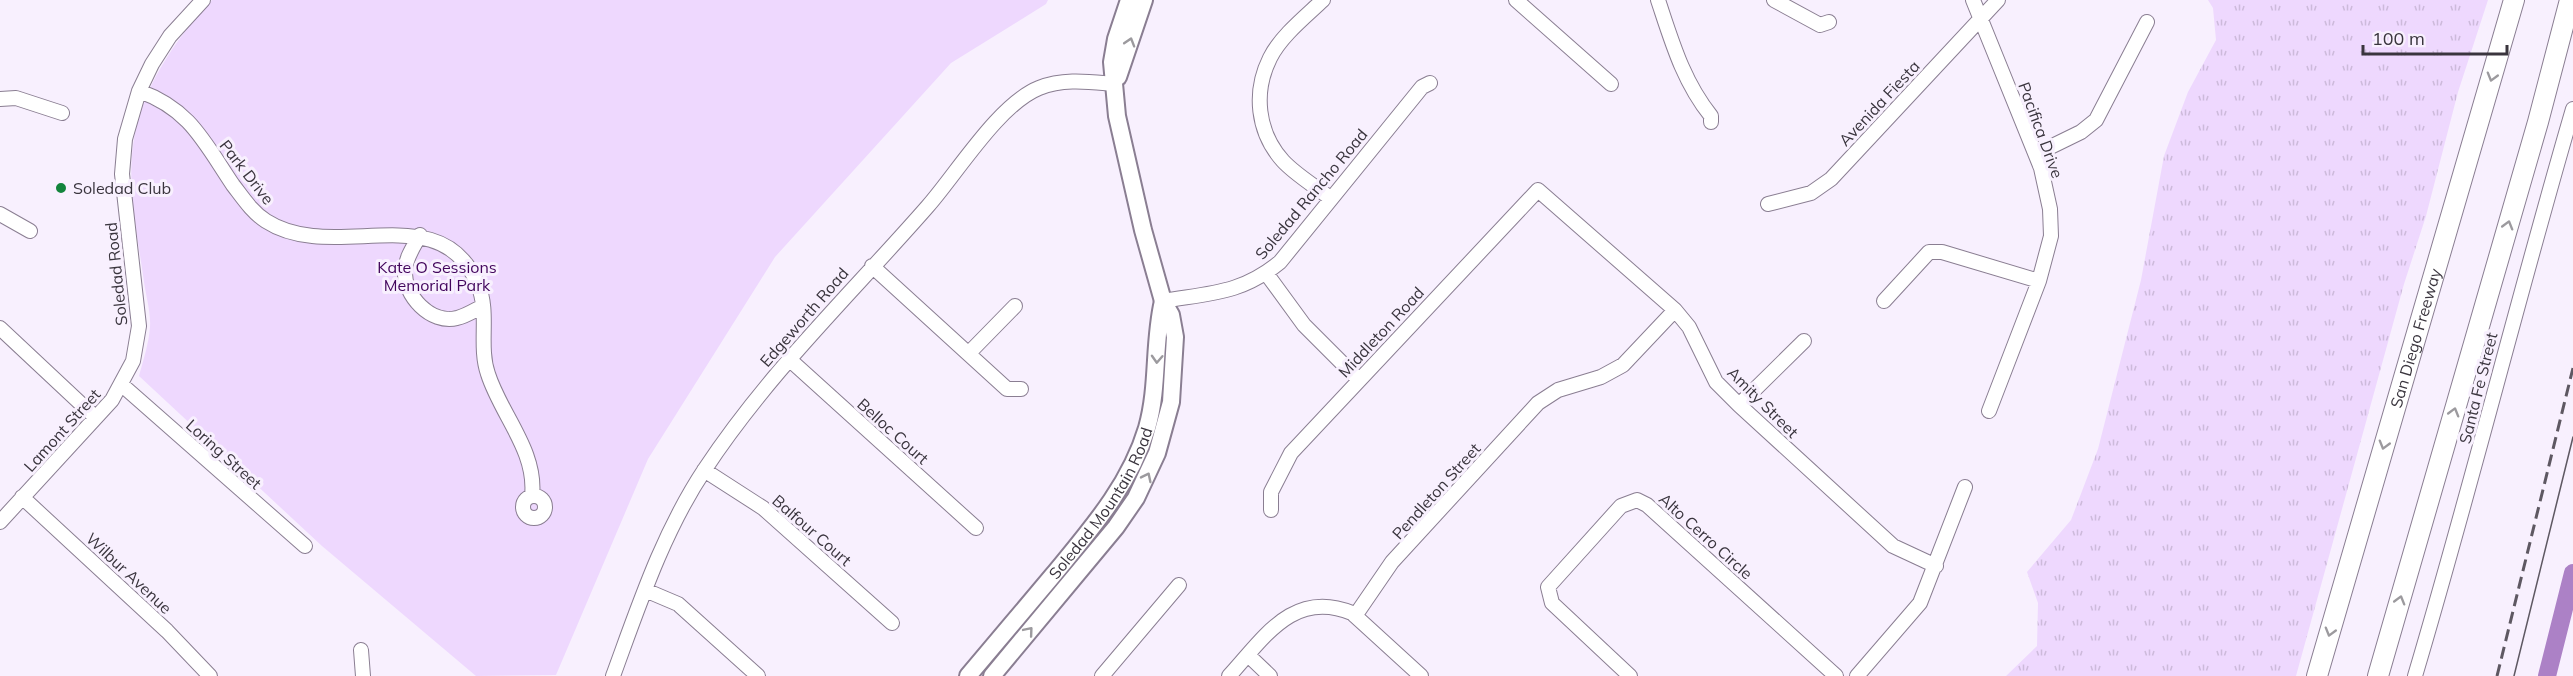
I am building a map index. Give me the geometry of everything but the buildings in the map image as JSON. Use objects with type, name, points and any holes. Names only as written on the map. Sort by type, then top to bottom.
[{"type":"highway","name":"San Diego Freeway","points":[[2317,676],[2514,0]]},
{"type":"highway","points":[[2378,676],[2538,122],[2570,0]]},
{"type":"main road","name":"Soledad Mountain Road","points":[[992,676],[1116,526],[1147,478],[1165,431],[1174,374],[1175,337],[1171,315],[1163,301],[1121,143],[1112,62],[1129,0]]},
{"type":"main road","points":[[1115,84],[1144,0]]},
{"type":"main road","name":"Soledad Mountain Road","points":[[969,676],[1101,516],[1131,470],[1147,426],[1153,399],[1158,321],[1163,301]]},
{"type":"street","points":[[1323,0],[1282,41],[1270,57],[1259,88],[1260,115],[1268,138],[1284,161],[1330,198]]},
{"type":"street","points":[[1516,0],[1611,84]]},
{"type":"street","points":[[1658,0],[1681,71],[1694,94],[1711,116],[1711,122]]},
{"type":"street","points":[[1774,0],[1820,25],[1829,22]]},
{"type":"street","name":"Pacifica Drive","points":[[1973,0],[2036,154],[2050,209],[2051,236],[2038,281],[1989,411]]},
{"type":"street","name":"Avenida Fiesta","points":[[1768,204],[1810,193],[1831,179],[1998,0]]},
{"type":"street","name":"Soledad Road","points":[[122,385],[133,361],[140,326],[122,174],[125,139],[139,91],[170,36],[196,3]]},
{"type":"street","points":[[2036,154],[2081,132],[2096,120],[2147,22]]},
{"type":"street","name":"Edgeworth Road","points":[[613,676],[658,555],[704,470],[789,359],[928,206],[1008,109],[1037,88],[1062,81],[1115,84]]},
{"type":"street","name":"Soledad Rancho Road","points":[[1163,301],[1239,288],[1280,262],[1422,87],[1430,83]]},
{"type":"street","name":"Park Drive","points":[[139,91],[170,104],[187,119],[251,208],[266,221],[283,230],[308,237],[324,238],[420,235],[446,246],[466,263],[477,282],[483,306],[483,361],[498,398],[523,445],[534,483],[532,496]]},
{"type":"street","points":[[0,99],[16,98],[62,113]]},
{"type":"street","name":"Santa Fe Street","points":[[2415,676],[2460,526],[2505,348],[2573,109]]},
{"type":"street","name":"Amity Street","points":[[1538,190],[1676,310],[1689,327],[1716,381],[1739,405],[1893,546],[1936,566]]},
{"type":"street","name":"Middleton Road","points":[[1271,510],[1271,492],[1291,453],[1538,190]]},
{"type":"street","points":[[0,214],[30,231]]},
{"type":"street","points":[[420,235],[406,262],[405,272],[409,289],[422,309],[442,317],[456,319],[483,306]]},
{"type":"street","points":[[1884,301],[1929,252],[1942,252],[2038,281]]},
{"type":"street","points":[[872,266],[1007,389],[1021,389]]},
{"type":"street","points":[[1266,273],[1304,325],[1359,380]]},
{"type":"street","points":[[969,353],[1016,306]]},
{"type":"street","name":"Pendleton Street","points":[[1355,616],[1392,562],[1538,403],[1558,390],[1601,377],[1623,365],[1676,310]]},
{"type":"street","points":[[0,329],[96,417]]},
{"type":"street","points":[[1739,405],[1804,341]]},
{"type":"street","name":"Belloc Court","points":[[789,359],[976,528]]},
{"type":"street","name":"Lamont Street","points":[[0,522],[96,417],[122,385]]},
{"type":"street","name":"Loring Street","points":[[122,385],[305,546]]},
{"type":"street","name":"Balfour Court","points":[[704,470],[763,508],[892,622]]},
{"type":"street","points":[[1857,676],[1920,603],[1965,487]]},
{"type":"street","name":"Wilbur Avenue","points":[[22,497],[167,631],[210,676]]},
{"type":"street","name":"Alto Cerro Circle","points":[[1630,676],[1552,603],[1548,587],[1554,577],[1621,506],[1637,500],[1647,505],[1836,676]]},
{"type":"street","points":[[1102,676],[1179,585]]},
{"type":"street","points":[[645,590],[678,604],[758,676]]},
{"type":"street","points":[[1229,676],[1280,621],[1299,610],[1315,606],[1339,608],[1355,616],[1421,676]]},
{"type":"street","points":[[361,650],[363,676]]},
{"type":"street","points":[[1248,655],[1270,676]]},
{"type":"green space","name":"Kate O Sessions Memorial Park","points":[[212,0],[1048,0],[1046,4],[951,63],[775,257],[648,459],[556,675],[476,676],[322,546],[139,376],[150,322],[132,197],[133,146],[143,106],[161,67],[172,49]]},
{"type":"green space","points":[[2208,0],[2488,0],[2458,92],[2426,216],[2404,284],[2296,676],[2006,676],[2037,646],[2038,603],[2027,572],[2071,520],[2098,449],[2141,280],[2164,156],[2188,92],[2216,40],[2213,8]]},
{"type":"waterway","points":[[2547,676],[2573,573]]},
{"type":"tram line","points":[[2514,676],[2573,437]]},
{"type":"railway","points":[[2497,676],[2573,368]]},
{"type":"place","name":"Soledad Club","points":[[61,188]]}]
